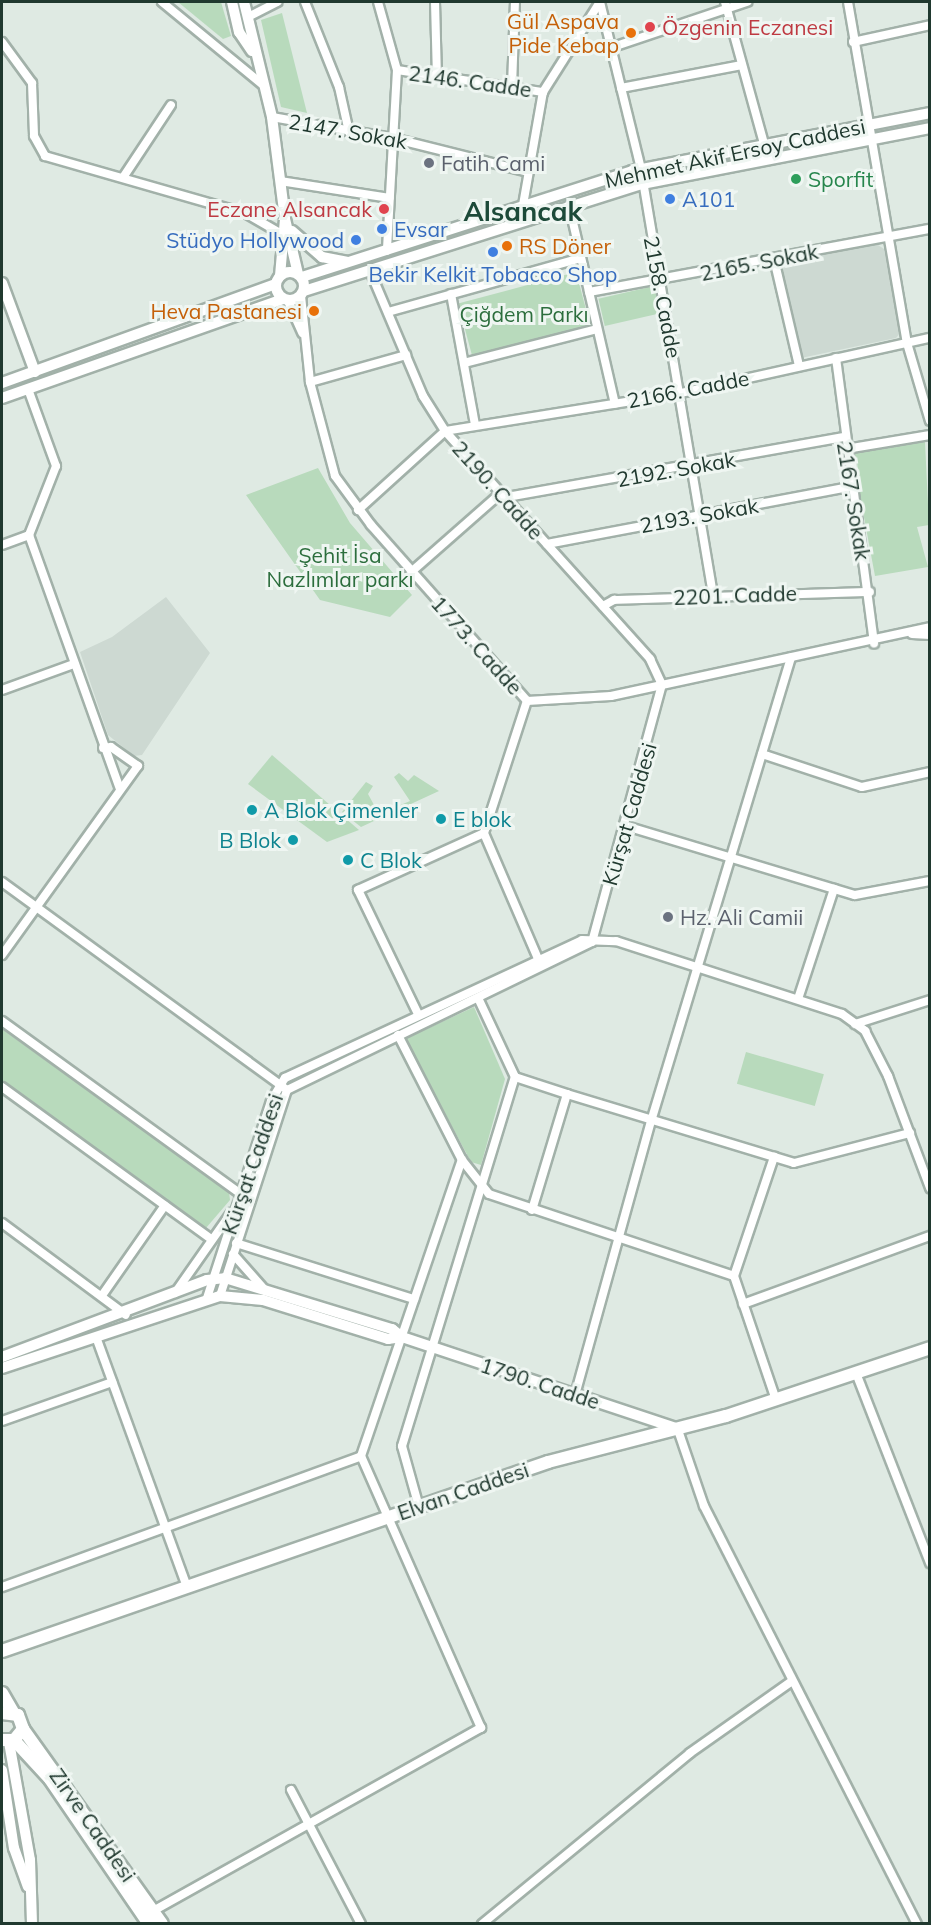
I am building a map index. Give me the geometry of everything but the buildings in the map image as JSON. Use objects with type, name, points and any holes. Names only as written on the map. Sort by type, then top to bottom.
[{"type":"main road","name":"Elvan Caddesi","points":[[2,1651],[548,1462],[678,1430],[776,1401],[930,1348]]},
{"type":"main road","points":[[2,1693],[7,1712]]},
{"type":"main road","name":"Zirve Caddesi","points":[[7,1712],[23,1728],[151,1917]]},
{"type":"main road","points":[[8,1741],[23,1728]]},
{"type":"main road","name":"Zirve Caddesi","points":[[8,1741],[50,1779],[151,1917],[162,1923]]},
{"type":"street","points":[[162,2],[262,84]]},
{"type":"street","points":[[232,2],[239,32],[254,54]]},
{"type":"street","points":[[244,2],[254,54],[272,117],[280,181],[302,293]]},
{"type":"street","points":[[248,16],[277,2]]},
{"type":"street","points":[[305,2],[339,87],[349,132]]},
{"type":"street","points":[[378,2],[397,70],[387,251]]},
{"type":"street","points":[[435,2],[437,76]]},
{"type":"street","points":[[512,87],[515,2]]},
{"type":"street","points":[[523,204],[543,92],[600,2]]},
{"type":"street","name":"2158. Cadde","points":[[600,2],[641,169],[702,512],[713,595]]},
{"type":"street","points":[[610,48],[726,5],[747,2]]},
{"type":"street","points":[[848,2],[853,42],[871,124],[907,342],[930,421]]},
{"type":"street","points":[[726,5],[764,144]]},
{"type":"street","points":[[853,42],[930,25]]},
{"type":"street","points":[[2,42],[32,83],[36,147],[62,163],[124,176],[194,202],[247,214],[280,233]]},
{"type":"street","points":[[621,88],[742,65]]},
{"type":"street","name":"2146. Cadde","points":[[397,70],[543,92]]},
{"type":"street","points":[[124,176],[171,105]]},
{"type":"street","name":"Mehmet Akif Ersoy Caddesi","points":[[278,280],[353,262],[523,204],[641,169],[930,113]]},
{"type":"street","name":"2147. Sokak","points":[[272,117],[392,138],[528,172]]},
{"type":"street","name":"Mehmet Akif Ersoy Caddesi","points":[[286,300],[569,205],[642,184],[930,128]]},
{"type":"street","points":[[280,181],[390,198]]},
{"type":"street","points":[[569,205],[615,404]]},
{"type":"street","points":[[288,224],[280,233],[278,280],[305,339]]},
{"type":"street","points":[[288,224],[322,257],[353,262]]},
{"type":"street","name":"2165. Sokak","points":[[589,292],[661,282],[930,229]]},
{"type":"street","points":[[387,312],[581,258]]},
{"type":"street","points":[[774,259],[799,366]]},
{"type":"street","name":"2190. Cadde","points":[[370,271],[406,355],[445,431],[650,659],[662,685]]},
{"type":"street","points":[[2,383],[278,280]]},
{"type":"street","points":[[2,283],[34,372]]},
{"type":"street","name":"1773. Cadde","points":[[302,293],[310,382],[335,476],[358,510],[527,701]]},
{"type":"street","points":[[451,294],[475,425]]},
{"type":"street","points":[[2,398],[286,300]]},
{"type":"street","points":[[464,363],[597,328]]},
{"type":"street","name":"2166. Cadde","points":[[445,431],[681,393],[930,338]]},
{"type":"street","points":[[310,382],[406,355]]},
{"type":"street","name":"2167. Sokak","points":[[836,358],[850,487],[870,592],[874,643]]},
{"type":"street","points":[[28,389],[56,466],[29,535],[103,748],[120,789]]},
{"type":"street","points":[[358,510],[445,431]]},
{"type":"street","points":[[846,449],[930,435]]},
{"type":"street","name":"2192. Sokak","points":[[504,495],[694,467],[844,437]]},
{"type":"street","name":"2193. Sokak","points":[[547,544],[702,512],[850,487]]},
{"type":"street","points":[[411,572],[504,495]]},
{"type":"street","points":[[2,545],[29,535]]},
{"type":"street","name":"2201. Cadde","points":[[603,606],[614,600],[713,595],[870,592]]},
{"type":"street","points":[[540,961],[484,833],[527,701],[611,696],[874,643],[930,627]]},
{"type":"street","points":[[906,634],[930,635]]},
{"type":"street","points":[[575,1395],[652,1118],[734,856],[791,658]]},
{"type":"street","points":[[2,690],[74,664]]},
{"type":"street","name":"Kürşat Caddesi","points":[[207,1298],[233,1254],[283,1087],[479,1000],[592,942],[626,826],[662,685]]},
{"type":"street","points":[[2,955],[138,766],[111,747],[103,748]]},
{"type":"street","points":[[762,754],[862,787],[930,772]]},
{"type":"street","points":[[626,826],[734,856],[834,889],[866,894],[930,881]]},
{"type":"street","points":[[418,1014],[358,890],[484,833]]},
{"type":"street","points":[[2,882],[283,1087]]},
{"type":"street","points":[[798,999],[834,889]]},
{"type":"street","name":"Kürşat Caddesi","points":[[220,1296],[220,1278],[235,1208],[283,1087],[292,1072],[582,940],[592,942]]},
{"type":"street","points":[[592,942],[616,941],[698,966],[798,999],[855,1024],[865,1031],[888,1076],[930,1188]]},
{"type":"street","points":[[419,1507],[401,1452],[515,1077],[479,1000]]},
{"type":"street","points":[[855,1024],[930,1000]]},
{"type":"street","points":[[2,1021],[240,1193]]},
{"type":"street","points":[[398,1035],[462,1160],[480,1186],[496,1198],[618,1235],[734,1276]]},
{"type":"street","points":[[515,1077],[794,1163],[910,1133]]},
{"type":"street","points":[[2,1087],[211,1239]]},
{"type":"street","points":[[532,1210],[567,1094]]},
{"type":"street","points":[[774,1157],[734,1276],[776,1401]]},
{"type":"street","points":[[151,1917],[481,1728],[385,1519],[361,1456],[462,1160]]},
{"type":"street","points":[[103,1294],[165,1205]]},
{"type":"street","points":[[173,1295],[235,1208]]},
{"type":"street","points":[[2,1223],[103,1294],[126,1315]]},
{"type":"street","points":[[743,1304],[930,1236]]},
{"type":"street","points":[[236,1244],[414,1299]]},
{"type":"street","points":[[233,1254],[264,1289]]},
{"type":"street","points":[[2,1356],[126,1315],[220,1278]]},
{"type":"street","name":"1790. Cadde","points":[[220,1278],[264,1289],[392,1329],[402,1337],[678,1430]]},
{"type":"street","name":"1790. Cadde","points":[[207,1298],[220,1296],[263,1300],[388,1339],[402,1337]]},
{"type":"street","points":[[2,1368],[207,1298]]},
{"type":"street","points":[[96,1337],[187,1587]]},
{"type":"street","points":[[856,1373],[930,1563]]},
{"type":"street","points":[[2,1420],[112,1382]]},
{"type":"street","points":[[678,1430],[704,1506],[917,1923]]},
{"type":"street","points":[[2,1587],[361,1456]]},
{"type":"street","points":[[482,1923],[690,1752],[792,1681]]},
{"type":"street","points":[[8,1741],[31,1896],[32,1923]]},
{"type":"street","points":[[2,1770],[14,1848],[31,1896]]},
{"type":"street","points":[[291,1790],[361,1923]]},
{"type":"shaded area","points":[[875,243],[884,249],[902,331],[896,338],[801,358],[780,264]]},
{"type":"shaded area","points":[[166,597],[210,653],[142,755],[134,756],[108,735],[80,652],[112,637]]},
{"type":"green space","points":[[178,2],[221,2],[231,36],[223,39]]},
{"type":"green space","points":[[282,13],[307,113],[281,107],[261,20]]},
{"type":"green space","name":"Çiğdem Parkı","points":[[576,272],[590,326],[473,358],[458,304]]},
{"type":"green space","points":[[654,286],[660,313],[605,326],[598,299]]},
{"type":"green space","points":[[925,442],[929,525],[917,527],[928,567],[875,576],[852,453]]},
{"type":"green space","name":"Şehit İsa Nazlımlar parkı","points":[[318,468],[350,523],[412,595],[390,617],[320,600],[246,495]]},
{"type":"green space","points":[[272,755],[359,830],[327,842],[248,784]]},
{"type":"green space","points":[[399,773],[408,781],[414,775],[439,791],[361,827],[342,812],[366,782],[373,786],[368,794],[379,814],[410,801],[394,777]]},
{"type":"green space","points":[[474,1007],[505,1079],[481,1165],[471,1162],[405,1039]]},
{"type":"green space","points":[[2,1029],[229,1192],[230,1200],[206,1228],[2,1082]]},
{"type":"green space","points":[[746,1052],[824,1074],[815,1106],[737,1084]]},
{"type":"place","name":"Özgenin Eczanesi","points":[[650,27]]},
{"type":"place","name":"Gül Aspava Pide Kebap","points":[[631,33]]},
{"type":"place","name":"Fatih Cami","points":[[429,163]]},
{"type":"place","name":"Sporfit","points":[[796,179]]},
{"type":"place","name":"A101","points":[[670,199]]},
{"type":"place","name":"Eczane Alsancak","points":[[384,209]]},
{"type":"place","name":"Evsar","points":[[382,229]]},
{"type":"place","name":"Stüdyo Hollywood","points":[[356,240]]},
{"type":"place","name":"RS Döner","points":[[507,246]]},
{"type":"place","name":"Bekir Kelkit Tobacco Shop","points":[[493,252]]},
{"type":"place","name":"Heva Pastanesi","points":[[314,311]]},
{"type":"place","name":"A Blok Çimenler","points":[[252,810]]},
{"type":"place","name":"E blok","points":[[441,819]]},
{"type":"place","name":"B Blok","points":[[293,840]]},
{"type":"place","name":"C Blok","points":[[348,860]]},
{"type":"place","name":"Hz. Ali Camii","points":[[668,917]]},
{"type":"district","name":"Alsancak","points":[[523,212]]}]
